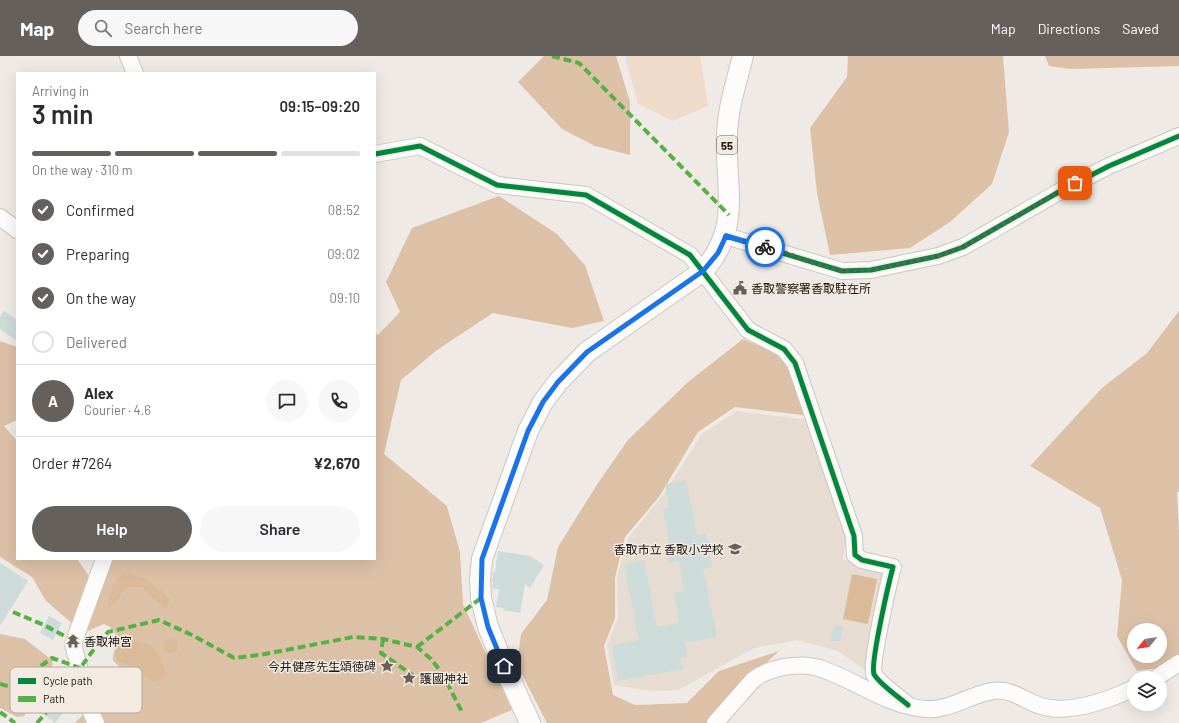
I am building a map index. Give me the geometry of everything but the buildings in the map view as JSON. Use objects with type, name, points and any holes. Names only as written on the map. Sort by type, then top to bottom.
[{"type":"main road","name":"55","points":[[530,723],[488,627],[481,598],[480,580],[482,559],[528,431],[543,402],[558,382],[587,352],[703,271],[718,253],[726,236],[729,215],[728,122],[743,56]]},
{"type":"street","points":[[128,56],[135,72]]},
{"type":"street","points":[[726,236],[842,271],[871,270],[938,256],[963,247],[1064,189],[1109,166],[1179,136]]},
{"type":"street","points":[[376,154],[420,146],[497,185],[586,195],[690,255],[748,330],[784,349],[795,363],[854,536],[855,555],[862,560],[892,566],[874,657],[874,673],[879,680],[908,705]]},
{"type":"street","points":[[0,217],[16,229]]},
{"type":"street","points":[[79,667],[73,644],[104,560]]},
{"type":"street","points":[[1167,671],[1179,663]]},
{"type":"street","points":[[715,723],[753,680],[759,675],[777,668],[820,668],[883,698],[926,709],[939,708],[982,694],[1006,690],[1041,706],[1058,710],[1109,700],[1127,691]]},
{"type":"street","points":[[91,713],[96,723]]},
{"type":"shaded area","points":[[544,56],[616,56],[630,102],[630,155],[595,146],[562,129],[518,82]]},
{"type":"shaded area","points":[[625,56],[700,56],[708,106],[673,121],[638,104]]},
{"type":"shaded area","points":[[848,56],[1003,56],[1009,132],[992,184],[950,222],[910,248],[830,255],[817,193],[810,128],[847,77]]},
{"type":"shaded area","points":[[1045,56],[1179,56],[1179,66],[1071,69],[1049,66]]},
{"type":"shaded area","points":[[499,196],[557,234],[585,265],[604,321],[572,328],[493,313],[437,350],[401,380],[384,454],[447,506],[460,552],[463,604],[512,710],[481,723],[75,723],[85,713],[142,713],[142,667],[120,667],[113,661],[113,655],[118,638],[110,627],[104,624],[88,631],[81,631],[46,601],[32,577],[0,557],[0,341],[16,347],[16,420],[4,426],[16,440],[16,560],[78,560],[89,576],[106,560],[376,560],[376,334],[378,335],[400,312],[386,282],[412,228]]},
{"type":"shaded area","points":[[1179,311],[1179,492],[1177,492],[1179,530],[1179,665],[1137,671],[1132,663],[1167,663],[1167,623],[1127,623],[1127,654],[1117,636],[1122,580],[1100,508],[1030,466],[1102,388],[1147,353]]},
{"type":"shaded area","points":[[743,339],[783,356],[811,416],[735,407],[698,432],[659,497],[625,537],[615,578],[615,618],[604,646],[613,695],[635,705],[687,703],[719,671],[779,651],[737,690],[718,723],[547,723],[517,665],[521,634],[547,600],[558,547],[598,483],[628,440],[688,382]]},
{"type":"shaded area","name":"香取市立 香取小学校","points":[[737,411],[809,420],[846,537],[843,559],[882,573],[868,672],[838,651],[797,640],[754,648],[678,690],[651,691],[614,685],[607,645],[618,618],[617,577],[628,538],[663,495],[702,434]]},
{"type":"shaded area","points":[[125,573],[138,576],[161,590],[171,600],[165,609],[142,587],[128,587],[111,606],[108,607],[112,588],[118,579]]},
{"type":"shaded area","points":[[852,574],[877,579],[868,624],[843,619]]},
{"type":"shaded area","points":[[0,634],[25,639],[52,660],[52,667],[10,667],[10,713],[26,713],[24,716],[17,717],[0,708]]},
{"type":"shaded area","points":[[168,639],[174,639],[178,643],[178,649],[174,653],[168,653],[164,649],[164,643]]},
{"type":"shaded area","points":[[127,640],[150,645],[155,648],[158,653],[167,675],[163,679],[153,682],[142,674],[142,667],[131,667],[118,661],[115,654],[118,646]]},
{"type":"marked path","points":[[552,56],[579,63],[729,215]]},
{"type":"marked path","points":[[417,647],[481,598]]},
{"type":"marked path","points":[[13,612],[44,625],[74,641]]},
{"type":"marked path","points":[[99,644],[108,632],[159,620],[194,636],[234,658],[265,654],[353,637],[383,639],[417,647],[431,659],[442,673],[463,714]]},
{"type":"marked path","points":[[383,639],[381,653],[411,674],[416,681]]},
{"type":"marked path","points":[[81,667],[94,649]]},
{"type":"marked path","points":[[39,667],[52,658],[77,667]]},
{"type":"marked path","points":[[0,684],[10,687]]},
{"type":"marked path","points":[[0,712],[15,723]]},
{"type":"marked path","points":[[37,723],[46,713]]},
{"type":"cycle path","points":[[726,236],[842,271],[871,270],[938,256],[963,247],[1064,189],[1109,166],[1179,136]]},
{"type":"cycle path","points":[[376,154],[420,146],[497,185],[586,195],[690,255],[748,330],[784,349],[795,363],[854,536],[855,555],[862,560],[893,567],[877,640],[874,674],[884,686],[908,705]]},
{"type":"way so far","points":[[765,247],[790,254],[809,262],[842,271],[871,270],[938,256],[963,247],[1075,183]]},
{"type":"place","name":"香取警察署香取駐在所","points":[[740,288]]},
{"type":"place","name":"香取市立 香取小学校","points":[[735,549]]},
{"type":"place","name":"香取神宮","points":[[73,641]]},
{"type":"place","name":"今井健彦先生頌徳碑","points":[[387,666]]},
{"type":"place","name":"護國神社","points":[[409,678]]},
{"type":"route","points":[[504,666],[488,627],[481,598],[480,580],[482,559],[528,431],[543,402],[558,382],[587,352],[703,271],[718,253],[726,236],[765,247]]}]
